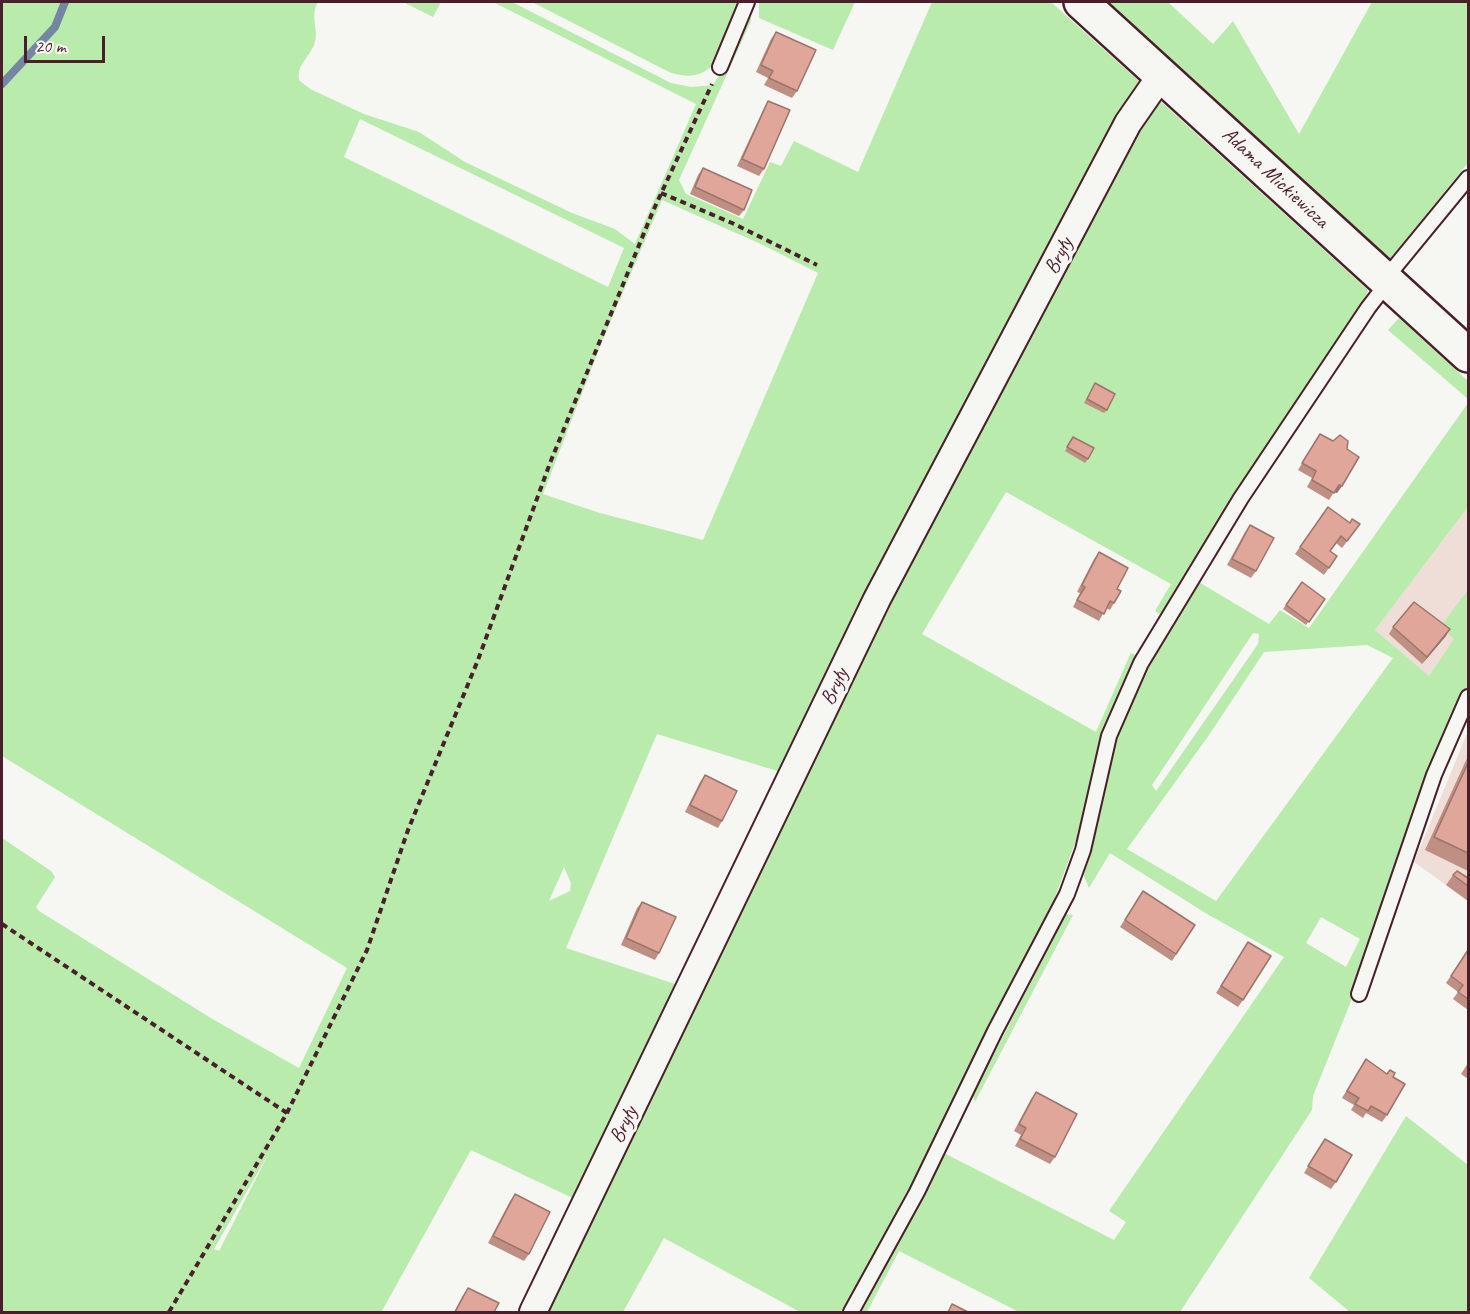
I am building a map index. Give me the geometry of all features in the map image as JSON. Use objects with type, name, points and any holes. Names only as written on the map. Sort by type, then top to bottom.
[{"type":"street","name":"Adama Mickiewicza","points":[[1081,2],[1468,355]]},
{"type":"street","name":"Bryły","points":[[532,1312],[877,599],[1128,123],[1162,74]]},
{"type":"lane","points":[[720,67],[747,2]]},
{"type":"lane","points":[[851,1312],[917,1192],[995,1031],[1067,894],[1083,850],[1109,736],[1145,654],[1241,498],[1368,308],[1468,178]]},
{"type":"lane","points":[[1359,994],[1434,775],[1468,697]]},
{"type":"path","points":[[169,1312],[287,1113],[367,950],[408,830],[482,650],[550,462],[661,193],[720,67]]},
{"type":"path","points":[[661,193],[721,218],[817,265]]},
{"type":"path","points":[[2,924],[287,1113]]},
{"type":"shaded area","points":[[1468,507],[1468,708],[1375,630]]},
{"type":"shaded area","points":[[1468,731],[1468,901],[1414,862]]},
{"type":"green space","points":[[2,2],[318,2],[314,13],[316,40],[299,74],[299,80],[310,89],[364,114],[419,132],[465,162],[572,213],[615,229],[635,244],[696,104],[493,2],[512,2],[671,83],[691,87],[713,85],[728,61],[750,8],[751,21],[679,180],[686,194],[743,219],[770,162],[781,166],[794,141],[858,172],[932,2],[1051,2],[1140,82],[1130,109],[890,561],[787,774],[657,734],[566,948],[684,987],[581,1202],[471,1150],[382,1311],[384,1312],[2,1312],[2,838],[51,871],[55,877],[36,907],[39,911],[214,1020],[299,1068],[347,968],[2,756]],"holes":[[[360,119],[624,248],[608,287],[344,157]],[[662,200],[763,245],[818,273],[703,540],[600,513],[543,494],[601,344]],[[564,867],[571,883],[570,891],[549,901]],[[270,1151],[219,1251],[214,1249]]]},
{"type":"green space","points":[[403,2],[441,2],[433,17]]},
{"type":"green space","points":[[532,2],[742,2],[726,45],[719,57],[711,67],[700,74],[686,76],[669,72]]},
{"type":"green space","points":[[759,2],[855,2],[833,50],[759,18]]},
{"type":"green space","points":[[1105,2],[1168,2],[1213,44],[1233,21],[1299,134],[1372,2],[1468,2],[1468,163],[1390,259]]},
{"type":"green space","points":[[1158,99],[1368,290],[1161,615],[1155,611],[1171,584],[1006,492],[922,634],[1096,732],[1131,653],[1138,656],[1102,735],[1079,840],[1076,840],[1047,919],[1007,991],[911,1192],[907,1191],[844,1312],[800,1312],[664,1238],[623,1312],[540,1312],[767,843],[1108,173]]},
{"type":"green space","points":[[1399,318],[1468,381],[1468,399],[1388,330]]},
{"type":"green space","points":[[1468,403],[1468,507],[1375,630],[1429,676],[1454,639],[1440,627],[1468,590],[1468,708],[1462,705],[1355,991],[1313,1096],[1312,1110],[1180,1312],[1019,1312],[899,1251],[867,1312],[857,1312],[913,1215],[944,1153],[1114,1240],[1126,1222],[1109,1211],[1284,957],[1207,914],[1110,853],[1089,888],[1083,874],[1122,721],[1152,655],[1197,581],[1269,624],[1280,610],[1309,628]],"holes":[[[1253,633],[1259,634],[1258,644],[1156,791],[1152,785]],[[1367,645],[1393,658],[1216,901],[1127,849],[1209,735],[1264,652]],[[1321,917],[1360,939],[1346,967],[1306,943]]]},
{"type":"green space","points":[[1066,914],[1073,915],[975,1102],[973,1095]]},
{"type":"green space","points":[[1406,1116],[1468,1165],[1468,1312],[1350,1312],[1309,1278]]},
{"type":"building","points":[[776,32],[816,50],[797,91],[769,78],[773,71],[761,65]]},
{"type":"building","points":[[768,101],[790,110],[764,169],[742,159]]},
{"type":"building","points":[[703,168],[752,190],[744,210],[695,187]]},
{"type":"building","points":[[1095,383],[1115,394],[1107,410],[1087,399]]},
{"type":"building","points":[[1320,434],[1333,441],[1340,435],[1348,441],[1347,449],[1359,457],[1342,486],[1339,485],[1334,493],[1312,480],[1316,471],[1302,463]]},
{"type":"building","points":[[1073,437],[1094,448],[1088,459],[1067,447]]},
{"type":"building","points":[[1328,507],[1350,523],[1352,519],[1360,524],[1347,541],[1341,536],[1330,551],[1337,556],[1329,568],[1300,547]]},
{"type":"building","points":[[1250,525],[1274,538],[1256,571],[1232,559]]},
{"type":"building","points":[[1099,552],[1128,568],[1117,589],[1121,591],[1114,603],[1110,601],[1104,614],[1077,600],[1085,587],[1082,585]]},
{"type":"building","points":[[1302,582],[1325,599],[1309,622],[1286,605]]},
{"type":"building","points":[[1414,602],[1450,629],[1427,657],[1393,627]]},
{"type":"building","points":[[1468,763],[1468,853],[1434,837]]},
{"type":"building","points":[[705,775],[737,791],[722,821],[690,805]]},
{"type":"building","points":[[1457,871],[1468,878],[1468,886],[1453,875]]},
{"type":"building","points":[[1143,891],[1195,925],[1176,954],[1125,920]]},
{"type":"building","points":[[642,902],[676,917],[659,953],[626,938]]},
{"type":"building","points":[[1248,942],[1271,956],[1243,1000],[1221,986]]},
{"type":"building","points":[[1468,950],[1468,999],[1458,992],[1463,985],[1451,976]]},
{"type":"building","points":[[1366,1059],[1387,1074],[1390,1070],[1395,1073],[1393,1077],[1405,1084],[1387,1115],[1371,1106],[1368,1111],[1355,1104],[1359,1098],[1347,1091]]},
{"type":"building","points":[[1036,1092],[1077,1114],[1055,1157],[1020,1139],[1026,1128],[1019,1124]]},
{"type":"building","points":[[1325,1139],[1352,1155],[1336,1182],[1308,1166]]},
{"type":"building","points":[[515,1194],[550,1212],[529,1254],[493,1236]]},
{"type":"building","points":[[468,1288],[499,1303],[494,1312],[455,1312]]},
{"type":"building","points":[[952,1304],[968,1312],[948,1312]]},
{"type":"waterway","points":[[2,84],[55,27],[65,2]]}]
